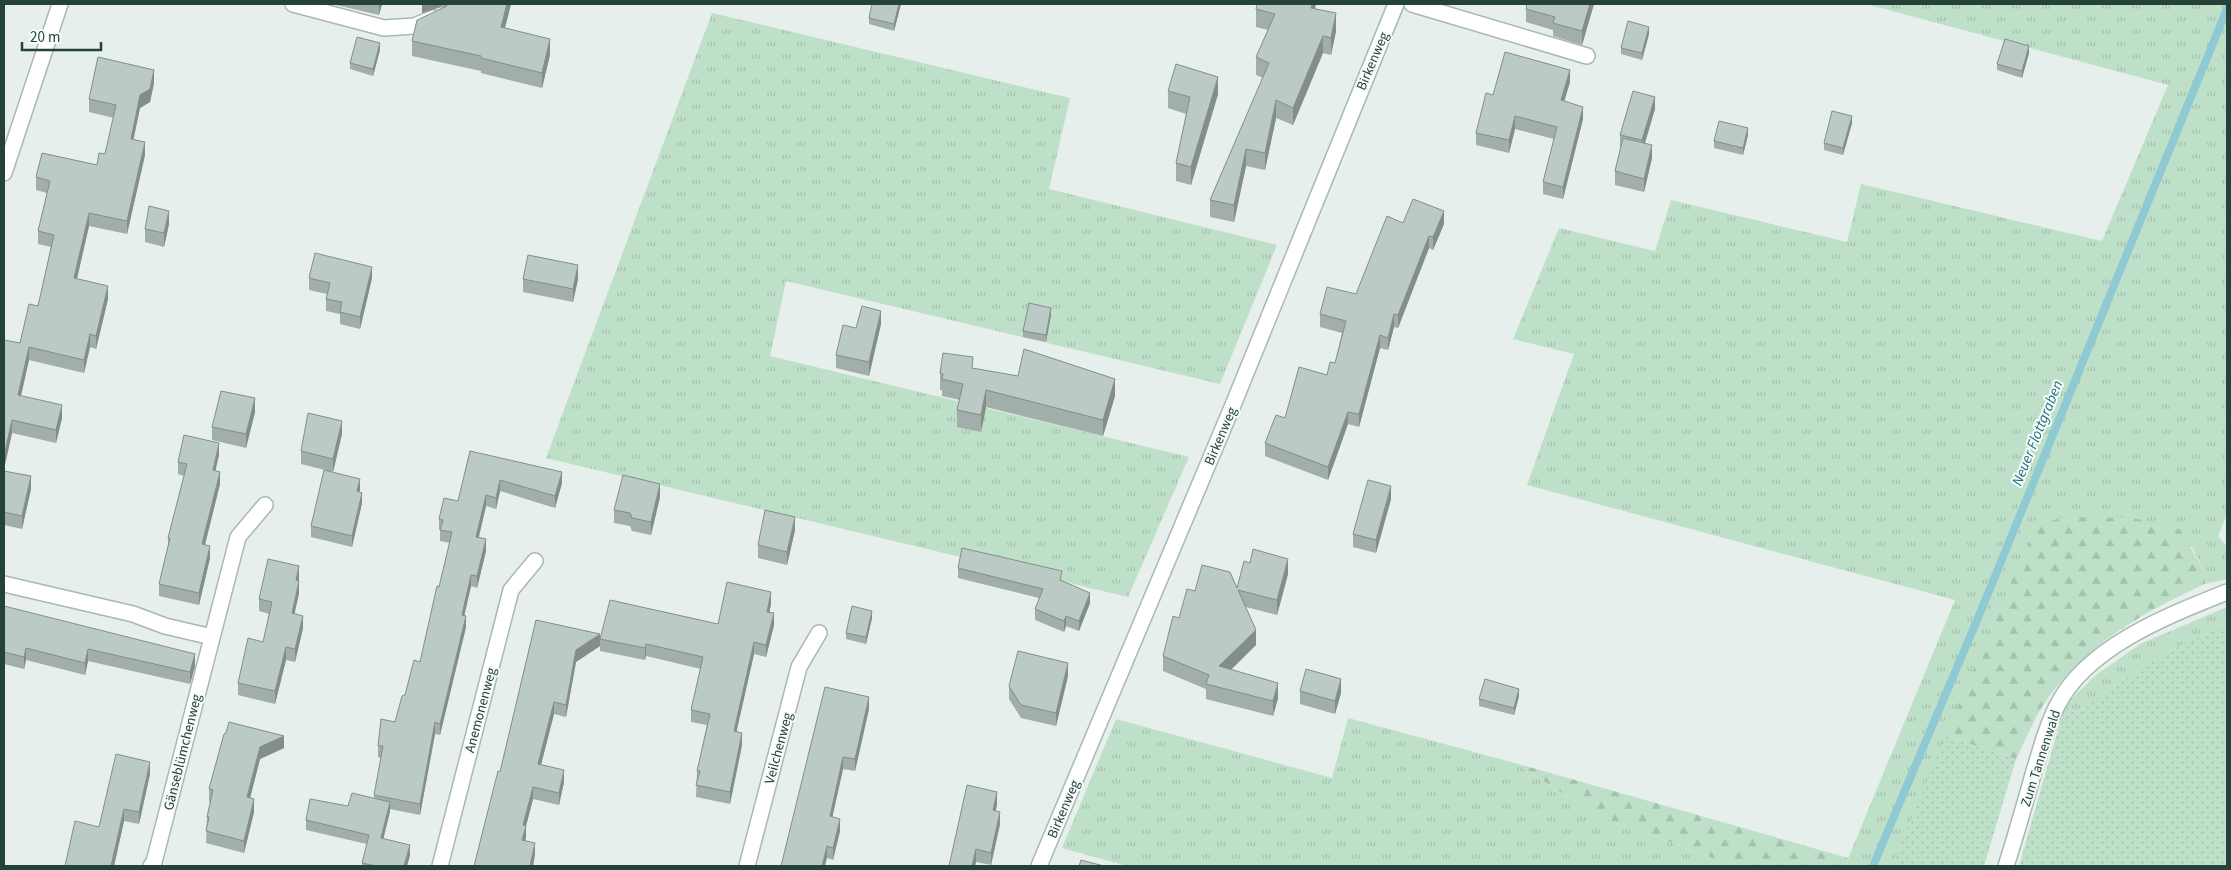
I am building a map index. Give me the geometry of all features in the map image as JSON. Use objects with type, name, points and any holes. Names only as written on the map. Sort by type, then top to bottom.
[{"type":"street","points":[[4,173],[60,4]]},
{"type":"street","points":[[293,4],[384,28],[414,26],[439,16]]},
{"type":"street","name":"Birkenweg","points":[[1039,866],[1232,405],[1396,4]]},
{"type":"street","points":[[1412,4],[1588,56]]},
{"type":"street","name":"Gänseblümchenweg","points":[[151,866],[238,537],[265,505]]},
{"type":"street","name":"Anemonenweg","points":[[440,866],[512,590],[535,561]]},
{"type":"street","points":[[4,584],[133,614],[165,626],[212,637]]},
{"type":"street","name":"Zum Tannenwald","points":[[2006,866],[2047,728],[2057,705],[2070,686],[2090,666],[2116,646],[2172,615],[2227,592]]},
{"type":"street","name":"Veilchenweg","points":[[747,866],[799,666],[819,633]]},
{"type":"green space","points":[[1866,4],[2227,4],[2227,514],[2218,536],[2227,546],[2227,579],[2205,584],[2204,571],[2192,547],[2036,525],[1892,866],[1845,866],[1955,600],[1527,485],[1574,354],[1513,339],[1559,228],[1655,251],[1671,200],[1847,242],[1861,184],[2102,241],[2168,85]]},
{"type":"green space","points":[[712,13],[1070,98],[1049,189],[1277,245],[1220,384],[786,281],[770,356],[1189,457],[1128,597],[546,458]]},
{"type":"green space","points":[[2065,517],[2133,518],[2180,529],[2204,571],[2205,584],[2136,619],[2114,634],[2074,667],[2042,707],[2016,759],[1945,736],[2036,525]]},
{"type":"green space","points":[[2227,607],[2227,624],[2149,663],[2077,714],[2065,705],[2096,675],[2140,644]]},
{"type":"green space","points":[[2227,624],[2227,866],[2019,866],[2065,705],[2077,714],[2149,663]]},
{"type":"green space","points":[[1348,718],[1515,763],[1596,815],[1734,866],[1127,866],[1062,848],[1116,719],[1332,778]]},
{"type":"green space","points":[[1945,736],[2016,759],[1984,866],[1892,866]]},
{"type":"green space","points":[[1515,763],[1848,858],[1845,866],[1734,866],[1596,815]]},
{"type":"building","points":[[447,4],[507,4],[501,27],[550,39],[542,73],[481,58],[481,56],[412,41],[417,20],[447,6]]},
{"type":"building","points":[[872,4],[899,4],[894,24],[869,18]]},
{"type":"building","points":[[1257,4],[1312,4],[1311,8],[1336,13],[1331,38],[1323,36],[1293,108],[1276,100],[1265,153],[1246,149],[1234,205],[1210,200],[1269,63],[1256,57],[1275,14],[1256,9]]},
{"type":"building","points":[[1527,4],[1590,4],[1582,31],[1553,23],[1555,17],[1526,9]]},
{"type":"building","points":[[1628,21],[1649,27],[1642,53],[1621,48]]},
{"type":"building","points":[[357,37],[380,43],[373,69],[350,63]]},
{"type":"building","points":[[2005,39],[2029,46],[2022,71],[1997,64]]},
{"type":"building","points":[[1505,52],[1570,70],[1561,100],[1583,107],[1563,187],[1543,182],[1557,127],[1515,116],[1509,140],[1476,133],[1486,93],[1493,95]]},
{"type":"building","points":[[98,57],[154,70],[150,89],[140,95],[131,139],[145,142],[127,221],[89,213],[74,278],[108,286],[96,336],[90,334],[84,360],[29,347],[18,395],[62,405],[56,430],[12,420],[4,456],[4,340],[20,343],[29,304],[38,306],[54,235],[38,231],[50,181],[36,177],[42,153],[97,165],[99,153],[105,154],[116,105],[89,99]]},
{"type":"building","points":[[1176,64],[1218,77],[1191,167],[1176,163],[1190,97],[1168,91]]},
{"type":"building","points":[[1633,91],[1655,97],[1642,140],[1620,135]]},
{"type":"building","points":[[1832,111],[1852,116],[1843,148],[1824,143]]},
{"type":"building","points":[[1719,121],[1748,128],[1743,148],[1714,141]]},
{"type":"building","points":[[1623,138],[1652,145],[1644,179],[1615,171]]},
{"type":"building","points":[[1413,199],[1444,211],[1433,237],[1429,236],[1398,315],[1394,314],[1388,338],[1380,335],[1359,414],[1348,412],[1328,467],[1265,443],[1276,415],[1285,418],[1299,367],[1327,375],[1330,362],[1335,363],[1346,321],[1320,314],[1327,287],[1356,294],[1387,216],[1403,223]]},
{"type":"building","points":[[149,206],[169,211],[164,233],[145,229]]},
{"type":"building","points":[[315,253],[372,267],[360,317],[340,312],[342,302],[326,299],[330,283],[309,278]]},
{"type":"building","points":[[528,255],[578,265],[573,289],[523,279]]},
{"type":"building","points":[[1029,303],[1051,308],[1046,335],[1023,331]]},
{"type":"building","points":[[862,306],[881,311],[869,362],[836,355],[843,325],[856,328]]},
{"type":"building","points":[[1024,349],[1115,379],[1103,420],[986,390],[981,415],[957,410],[963,384],[942,379],[943,374],[940,373],[943,353],[973,357],[972,368],[1018,376]]},
{"type":"building","points":[[221,391],[255,398],[246,434],[212,427]]},
{"type":"building","points":[[308,413],[342,421],[333,459],[301,451]]},
{"type":"building","points":[[184,435],[219,443],[213,470],[220,472],[202,544],[210,546],[199,593],[159,584],[170,538],[168,538],[187,464],[178,462]]},
{"type":"building","points":[[470,451],[562,472],[555,496],[500,480],[496,498],[486,495],[476,537],[486,539],[477,576],[471,575],[462,615],[466,616],[440,724],[435,722],[420,804],[374,795],[383,746],[378,746],[381,719],[395,722],[402,696],[405,695],[414,660],[420,662],[437,586],[439,587],[452,532],[440,530],[443,520],[439,519],[444,498],[458,501]]},
{"type":"building","points":[[324,470],[360,479],[357,491],[362,493],[352,536],[311,526]]},
{"type":"building","points":[[4,471],[31,476],[22,516],[4,512]]},
{"type":"building","points":[[623,475],[660,484],[651,522],[632,518],[630,513],[614,510]]},
{"type":"building","points":[[1368,480],[1391,486],[1376,540],[1353,534]]},
{"type":"building","points":[[765,510],[795,517],[787,552],[758,545]]},
{"type":"building","points":[[962,548],[1062,571],[1060,580],[1090,593],[1079,621],[1066,616],[1064,621],[1035,609],[1043,589],[958,568]]},
{"type":"building","points":[[1253,549],[1288,559],[1277,600],[1238,590],[1256,630],[1219,666],[1278,683],[1273,701],[1206,684],[1209,675],[1163,656],[1173,616],[1179,618],[1187,589],[1195,591],[1202,565],[1230,572],[1237,588],[1244,561],[1250,563]]},
{"type":"building","points":[[268,559],[299,566],[296,580],[299,581],[292,613],[303,616],[295,649],[286,647],[275,691],[238,683],[248,638],[263,642],[272,602],[259,599]]},
{"type":"building","points":[[727,582],[771,592],[767,612],[774,613],[766,645],[754,642],[734,731],[742,733],[730,792],[696,785],[700,771],[697,771],[710,714],[691,710],[703,657],[646,644],[645,648],[600,639],[610,600],[718,624]]},
{"type":"building","points":[[4,606],[195,654],[190,672],[88,649],[85,663],[26,648],[24,657],[4,652]]},
{"type":"building","points":[[852,606],[872,611],[866,637],[846,633]]},
{"type":"building","points":[[536,620],[600,634],[576,650],[566,705],[554,702],[538,764],[564,770],[559,793],[533,787],[523,825],[526,826],[522,840],[535,843],[530,866],[474,866],[498,771],[500,772]]},
{"type":"building","points":[[1018,651],[1068,663],[1056,713],[1021,705],[1009,686]]},
{"type":"building","points":[[1306,669],[1341,679],[1335,701],[1300,691]]},
{"type":"building","points":[[1485,679],[1519,689],[1514,708],[1479,699]]},
{"type":"building","points":[[825,687],[869,697],[855,759],[843,757],[830,816],[840,819],[833,848],[827,846],[822,866],[781,866]]},
{"type":"building","points":[[229,722],[284,736],[260,747],[247,797],[254,799],[244,841],[206,831],[213,790],[209,789]]},
{"type":"building","points":[[116,754],[150,762],[139,812],[124,809],[111,866],[65,866],[75,821],[99,827]]},
{"type":"building","points":[[967,785],[997,792],[993,810],[1000,812],[991,853],[976,849],[972,866],[949,866]]},
{"type":"building","points":[[352,793],[390,802],[381,838],[410,845],[404,866],[376,866],[362,863],[369,835],[306,820],[310,799],[348,806]]},
{"type":"building","points":[[1081,860],[1104,866],[1079,866]]},
{"type":"waterway","name":"Neuer Flottgraben","points":[[1873,866],[1980,613],[2227,9]]}]
